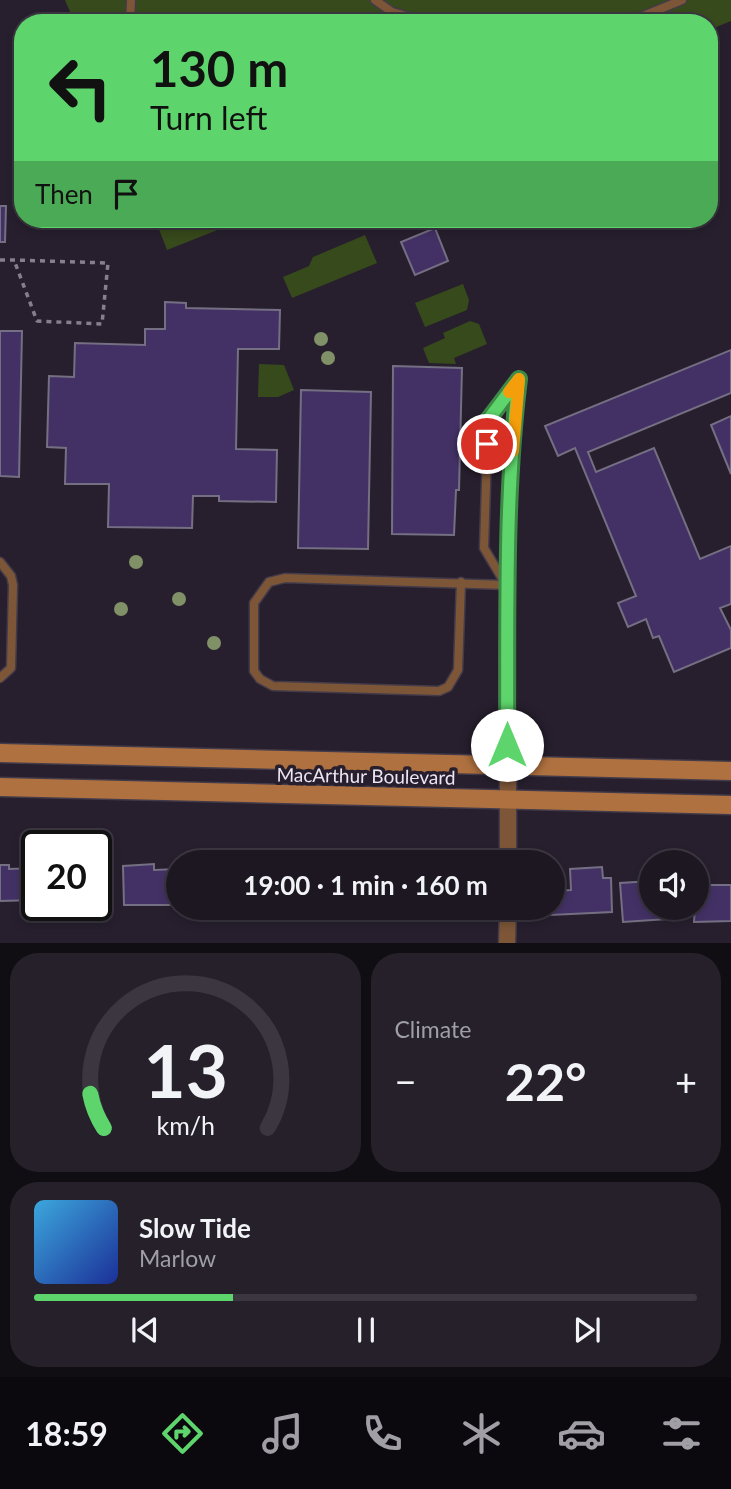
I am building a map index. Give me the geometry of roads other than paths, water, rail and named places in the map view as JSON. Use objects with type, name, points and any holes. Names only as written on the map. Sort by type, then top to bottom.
[{"type":"street","name":"MacArthur Boulevard","points":[[0,753],[731,771]]},
{"type":"street","points":[[508,766],[508,850]]},
{"type":"street","name":"MacArthur Boulevard","points":[[0,787],[731,806]]},
{"type":"street","points":[[507,943],[508,920]]},
{"type":"lane","points":[[375,0],[399,14]]},
{"type":"lane","points":[[647,14],[682,0]]},
{"type":"lane","points":[[506,585],[484,548],[488,420],[519,379],[514,421],[511,549],[506,585],[508,766]]},
{"type":"lane","points":[[0,562],[11,576],[13,585],[11,668],[0,678]]},
{"type":"lane","points":[[461,582],[458,670],[448,687],[439,691],[273,685],[260,679],[254,671],[254,603],[269,582],[285,578],[461,582],[506,585]]}]
